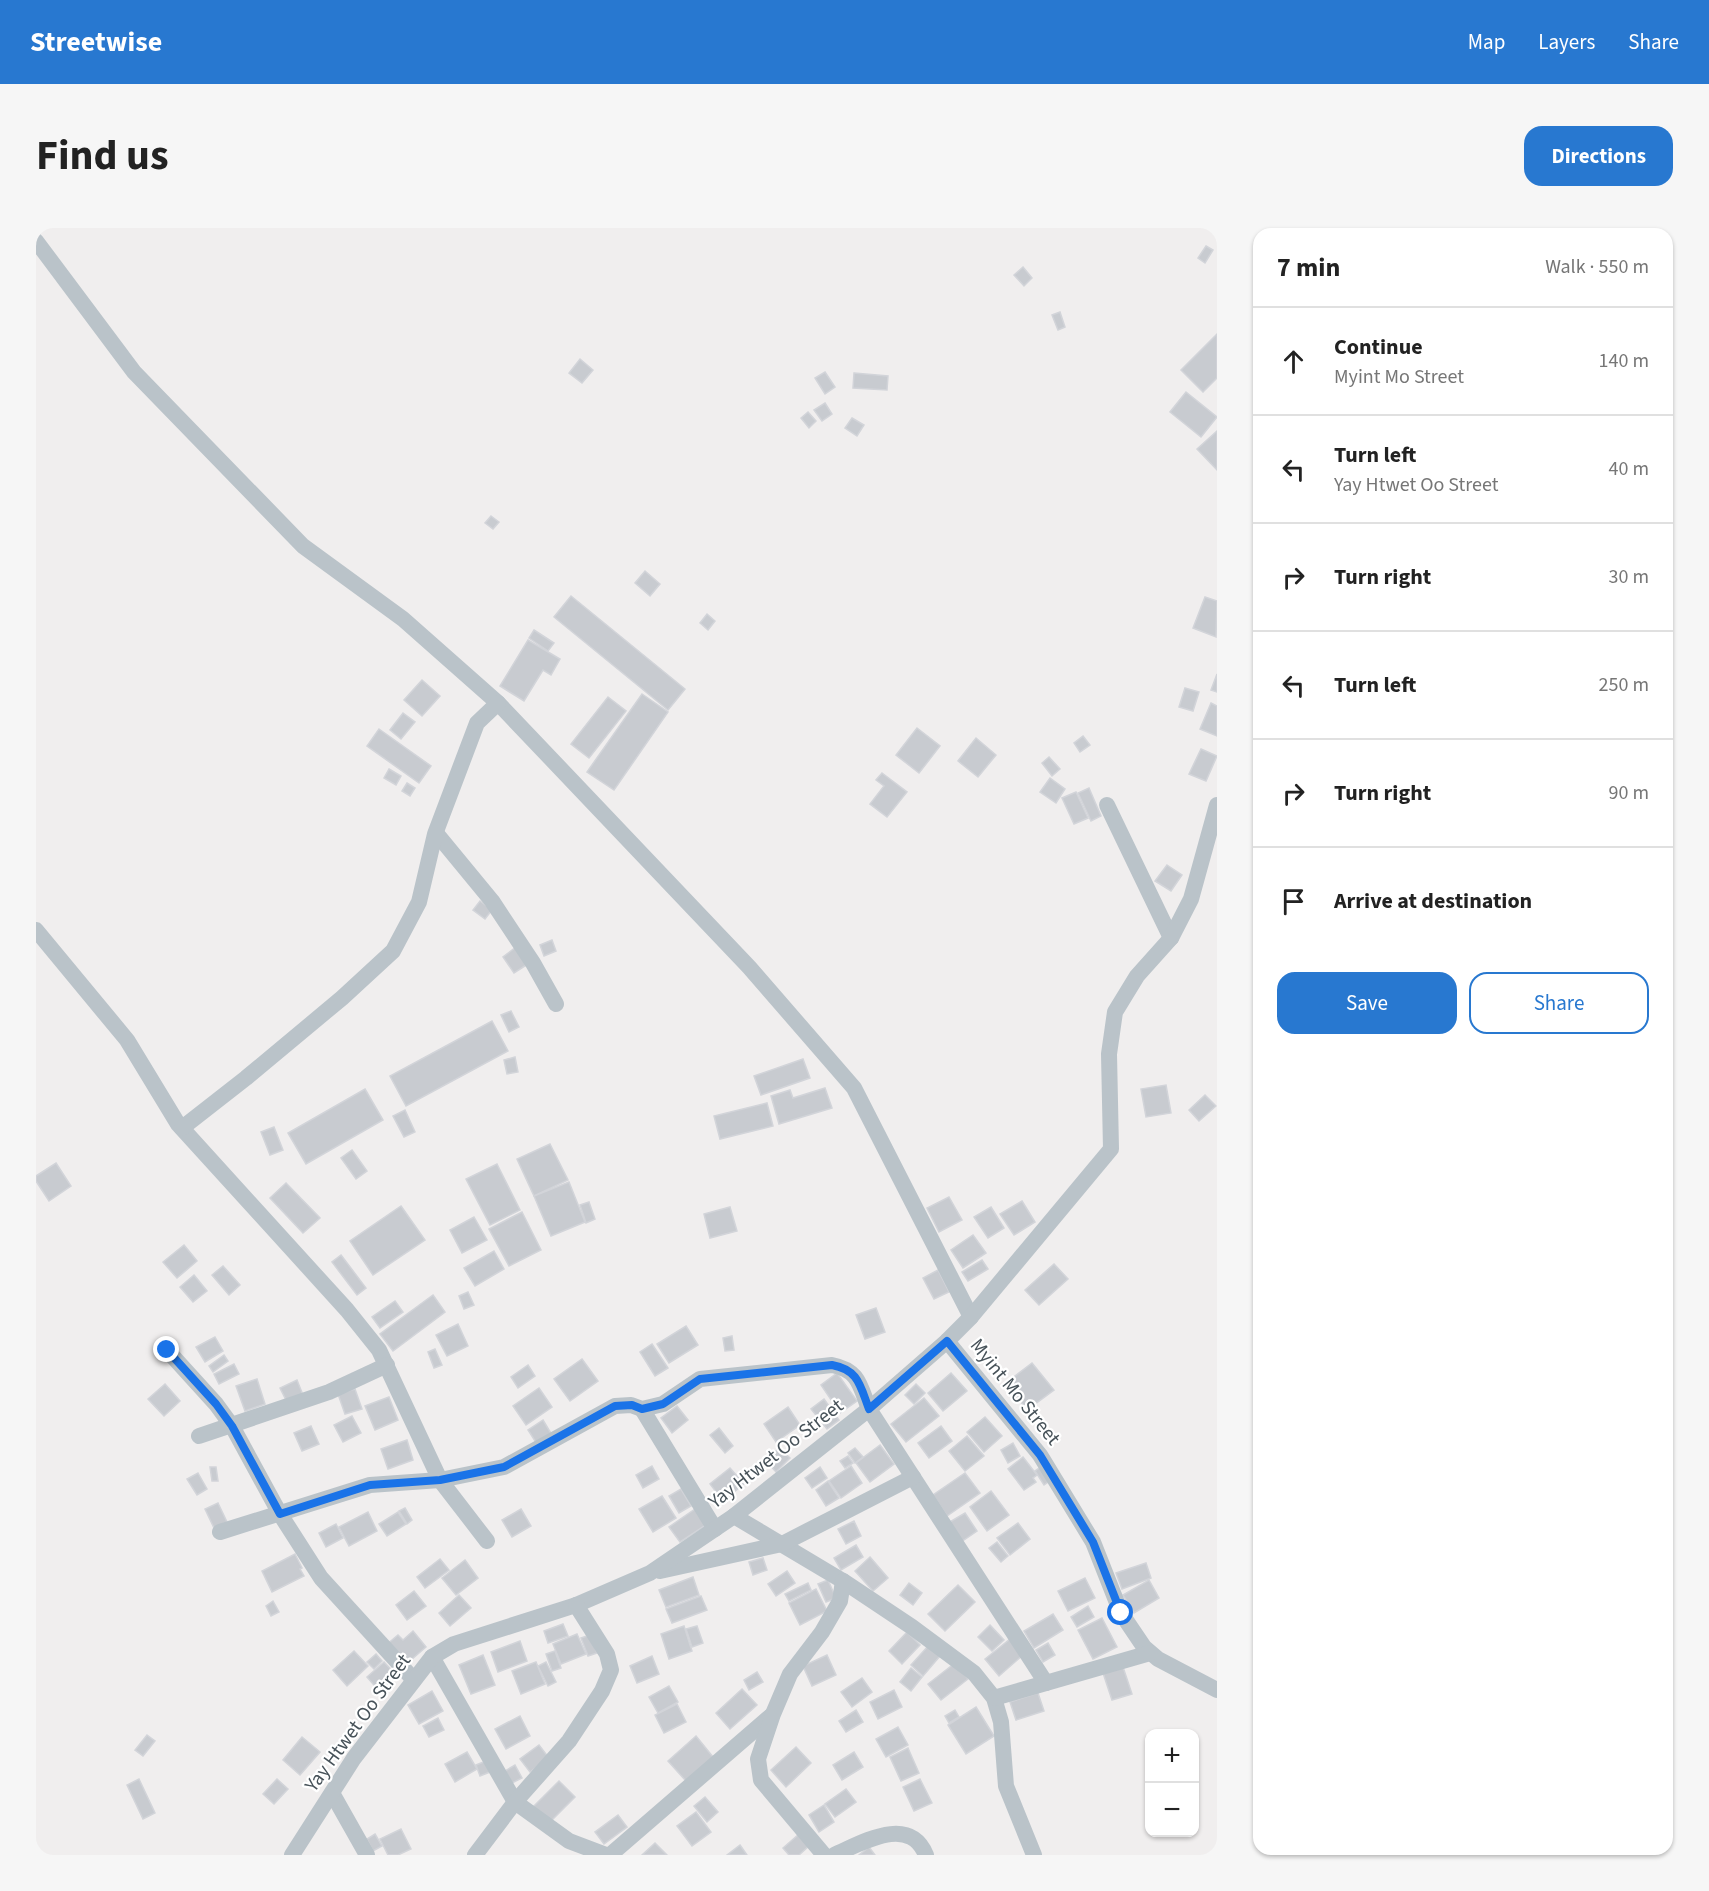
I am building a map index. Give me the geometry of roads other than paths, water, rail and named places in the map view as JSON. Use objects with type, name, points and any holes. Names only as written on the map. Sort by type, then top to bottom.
[{"type":"street","points":[[36,241],[134,372],[303,546],[403,619],[498,703],[749,967],[854,1088],[971,1317]]},
{"type":"street","points":[[182,1128],[342,998],[393,951],[419,902],[436,833],[477,723],[498,703]]},
{"type":"street","points":[[1107,805],[1172,938]]},
{"type":"street","name":"Yay Htwet Oo Street","points":[[292,1855],[354,1758],[432,1657],[454,1644],[576,1605],[650,1573],[734,1516],[869,1409],[971,1317],[1111,1149],[1109,1054],[1114,1012],[1137,976],[1172,938],[1191,899],[1217,805]]},
{"type":"street","points":[[436,833],[492,901],[533,963],[556,1004]]},
{"type":"street","points":[[36,930],[127,1040],[182,1128],[347,1310],[379,1350],[440,1480],[487,1541]]},
{"type":"street","name":"Myint Mo Street","points":[[947,1341],[1040,1455],[1093,1542],[1121,1613],[1150,1653],[1217,1690]]},
{"type":"street","points":[[167,1350],[216,1404],[232,1426],[280,1514],[321,1578],[414,1680]]},
{"type":"street","points":[[199,1436],[329,1392],[387,1365]]},
{"type":"street","points":[[220,1532],[370,1485],[440,1480],[504,1467],[615,1406],[632,1405],[642,1409],[663,1404],[700,1379],[832,1365],[845,1367],[855,1375],[869,1409],[1046,1683]]},
{"type":"street","points":[[642,1409],[715,1529]]},
{"type":"street","points":[[650,1573],[782,1544],[913,1477]]},
{"type":"street","points":[[734,1516],[843,1581],[912,1627],[974,1673],[994,1698],[1001,1722],[1006,1786],[1034,1855]]},
{"type":"street","points":[[824,1855],[761,1780],[758,1759],[773,1714],[790,1674],[822,1632],[840,1601],[843,1581]]},
{"type":"street","points":[[475,1855],[515,1802],[569,1741],[602,1691],[611,1670],[607,1654],[576,1605]]},
{"type":"street","points":[[994,1698],[1150,1653]]},
{"type":"street","points":[[432,1657],[515,1802],[569,1841],[608,1855],[773,1714]]},
{"type":"street","points":[[332,1794],[367,1855]]},
{"type":"street","points":[[834,1855],[888,1833],[907,1835],[921,1844],[926,1855]]}]
